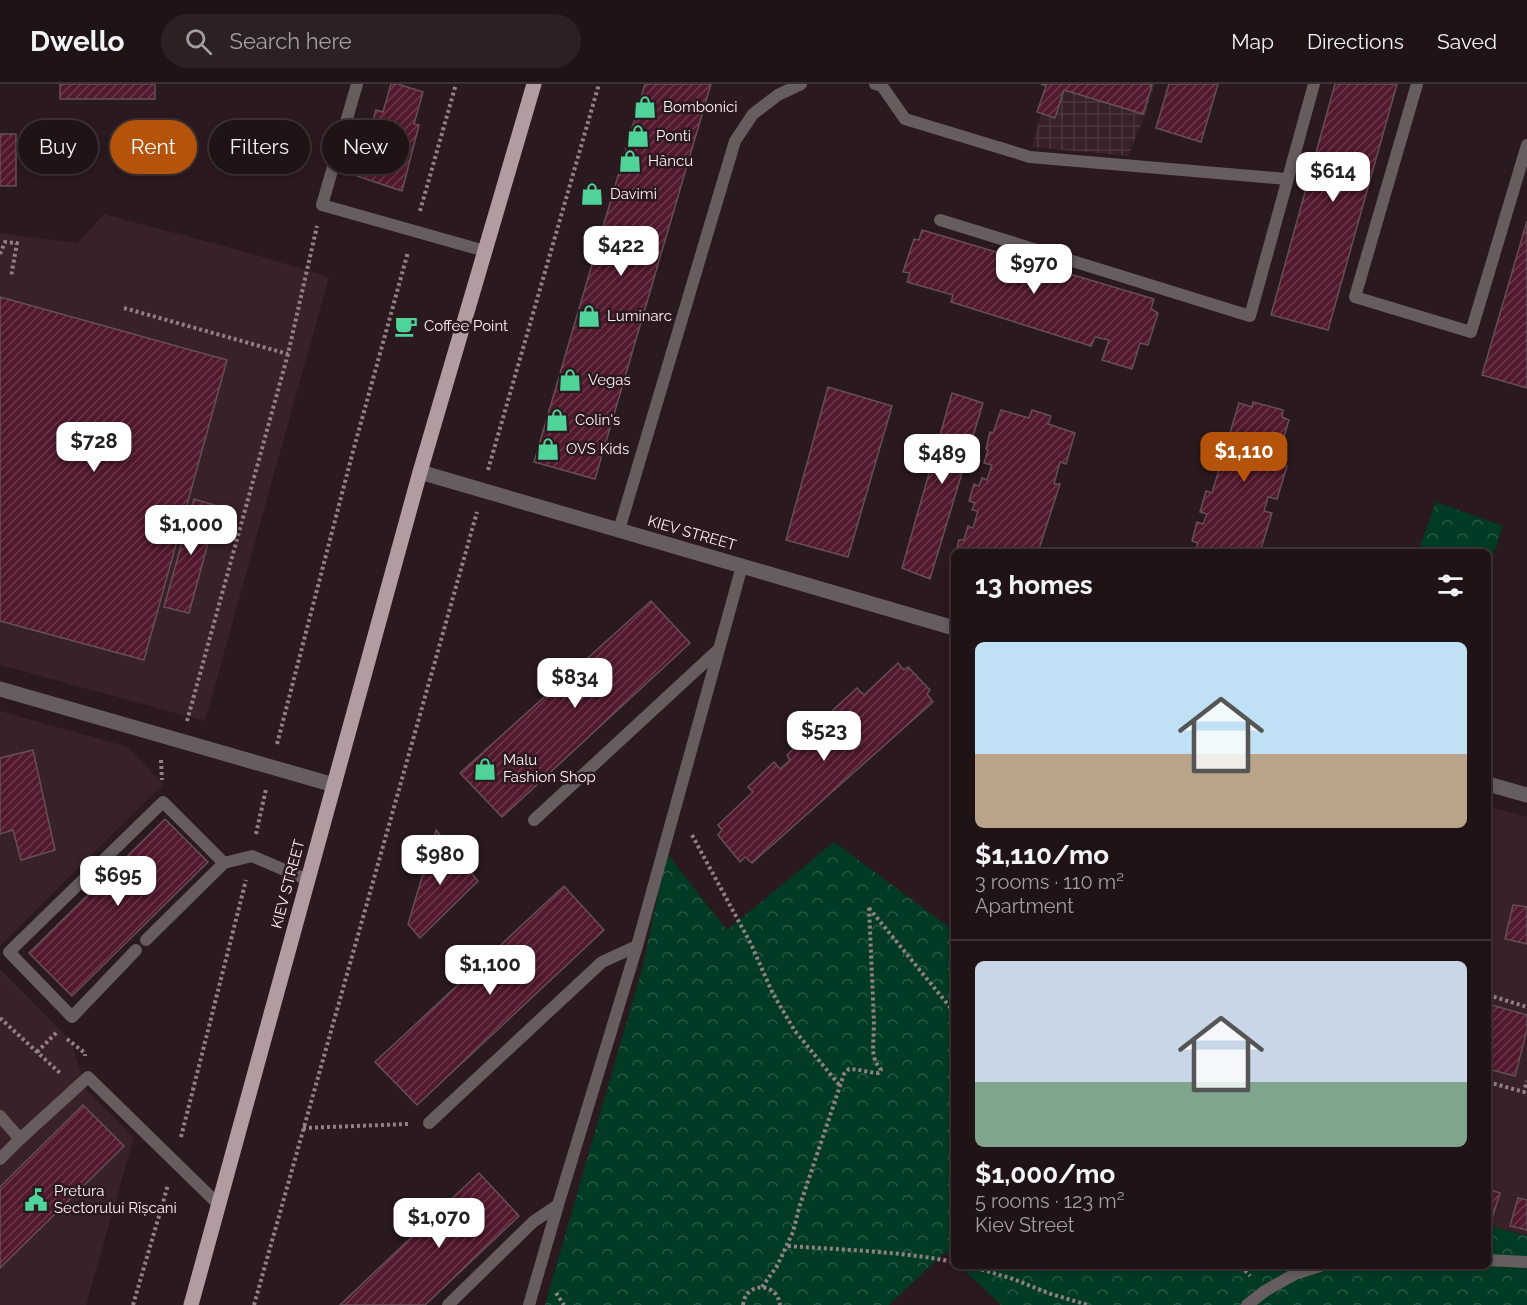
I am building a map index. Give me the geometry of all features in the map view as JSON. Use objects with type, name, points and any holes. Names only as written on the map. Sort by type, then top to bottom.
[{"type":"main road","name":"KIEV STREET","points":[[191,1305],[420,472],[534,84]]},
{"type":"street","name":"KIEV STREET","points":[[420,472],[951,627]]},
{"type":"street","points":[[0,689],[334,785]]},
{"type":"street","points":[[1491,785],[1527,795]]},
{"type":"lane","points":[[357,84],[322,205],[485,251]]},
{"type":"lane","points":[[620,530],[735,141],[753,114],[778,94],[801,84]]},
{"type":"lane","points":[[875,84],[882,86],[905,119],[1030,157],[1287,179]]},
{"type":"lane","points":[[940,220],[1250,316],[1314,84]]},
{"type":"lane","points":[[1417,84],[1355,297],[1471,332],[1527,145]]},
{"type":"lane","points":[[529,1305],[637,945],[742,566]]},
{"type":"lane","points":[[534,820],[718,650]]},
{"type":"lane","points":[[136,950],[72,1017],[9,952],[163,802],[224,863]]},
{"type":"lane","points":[[146,940],[224,863],[252,856],[308,880]]},
{"type":"lane","points":[[429,1123],[602,962],[637,945]]},
{"type":"lane","points":[[0,1159],[88,1077],[219,1205]]},
{"type":"lane","points":[[0,1116],[20,1138]]},
{"type":"lane","points":[[448,1305],[533,1222],[558,1205]]},
{"type":"lane","points":[[1491,1260],[1527,1262]]},
{"type":"lane","points":[[1247,1305],[1265,1291],[1295,1274],[1311,1269]]},
{"type":"path","points":[[133,1305],[174,1162],[252,856],[270,767],[352,455],[456,84]]},
{"type":"path","points":[[254,1305],[599,84]]},
{"type":"path","points":[[181,741],[288,354],[322,205]]},
{"type":"path","points":[[0,254],[5,242],[17,243],[11,277]]},
{"type":"path","points":[[124,308],[288,354]]},
{"type":"path","points":[[160,736],[163,802]]},
{"type":"path","points":[[674,813],[688,828],[751,944],[773,994],[795,1031],[840,1087]]},
{"type":"path","points":[[762,1287],[788,1246],[844,1074],[849,1070],[858,1069],[875,1073],[881,1070],[875,1061],[873,1051],[869,907],[951,1008]]},
{"type":"path","points":[[1491,996],[1527,1007]]},
{"type":"path","points":[[37,1052],[72,1017]]},
{"type":"path","points":[[0,1018],[76,1088]]},
{"type":"path","points":[[58,1031],[85,1053],[88,1077]]},
{"type":"path","points":[[1491,1083],[1524,1092],[1527,1081]]},
{"type":"path","points":[[303,1128],[429,1123]]},
{"type":"path","points":[[788,1246],[893,1252],[951,1262]]},
{"type":"path","points":[[980,1269],[1088,1305]]},
{"type":"path","points":[[743,1305],[748,1293],[762,1287],[776,1293],[780,1305]]},
{"type":"shaded area","points":[[1049,84],[1155,84],[1128,156],[1032,147]]},
{"type":"shaded area","points":[[104,214],[329,277],[205,721],[0,665],[0,233],[77,243]]},
{"type":"shaded area","points":[[0,711],[125,746],[163,784],[0,946]]},
{"type":"shaded area","points":[[1491,807],[1527,817],[1527,1236],[1491,1226]]},
{"type":"shaded area","points":[[0,969],[71,1041],[86,1090],[134,1137],[86,1305],[0,1305]]},
{"type":"green space","points":[[1436,502],[1503,526],[1491,561],[1491,549],[1419,549]]},
{"type":"green space","points":[[834,842],[951,929],[951,1257],[945,1252],[889,1305],[545,1305],[642,969],[667,854],[727,930]]},
{"type":"green space","points":[[1491,1226],[1527,1236],[1527,1305],[1001,1305],[963,1269],[1491,1269]]},
{"type":"building","points":[[60,84],[155,84],[155,99],[60,99]]},
{"type":"building","points":[[391,84],[423,92],[414,124],[419,125],[409,164],[409,120],[373,120],[376,110],[383,112]]},
{"type":"building","points":[[645,84],[711,84],[595,479],[534,462]]},
{"type":"building","points":[[1041,84],[1152,85],[1143,114],[1064,90],[1055,118],[1037,112],[1046,86]]},
{"type":"building","points":[[1169,84],[1218,84],[1201,142],[1156,128]]},
{"type":"building","points":[[1335,84],[1397,84],[1328,330],[1271,315]]},
{"type":"building","points":[[0,134],[16,134],[16,186],[0,186]]},
{"type":"building","points":[[358,174],[406,174],[402,191],[357,176]]},
{"type":"building","points":[[1527,221],[1527,388],[1482,375]]},
{"type":"building","points":[[922,230],[1154,299],[1151,309],[1158,313],[1148,345],[1140,343],[1132,369],[1102,360],[1109,340],[1095,337],[1091,346],[951,302],[953,295],[907,282],[910,273],[903,272],[914,239],[919,240]]},
{"type":"building","points":[[0,297],[227,360],[144,660],[0,621]]},
{"type":"building","points":[[828,387],[892,406],[848,557],[786,540]]},
{"type":"building","points":[[952,393],[983,403],[930,579],[902,568]]},
{"type":"building","points":[[1253,402],[1283,410],[1282,417],[1289,420],[1276,463],[1287,466],[1277,499],[1268,497],[1264,511],[1272,513],[1261,549],[1196,549],[1198,543],[1192,541],[1197,522],[1203,524],[1207,514],[1200,512],[1206,491],[1212,493],[1239,403],[1252,407]]},
{"type":"building","points":[[1001,410],[1029,418],[1032,410],[1051,416],[1048,424],[1075,433],[1066,464],[1060,462],[1054,484],[1060,484],[1039,549],[957,549],[959,540],[964,540],[968,526],[973,528],[978,511],[972,510],[975,503],[969,501],[974,484],[979,486],[982,478],[987,480],[992,465],[984,463],[990,432],[993,433]]},
{"type":"building","points":[[194,499],[218,506],[189,613],[164,607]]},
{"type":"building","points":[[651,601],[690,643],[502,817],[460,773]]},
{"type":"building","points":[[898,663],[904,670],[908,667],[930,690],[927,694],[933,702],[752,863],[745,857],[740,862],[718,835],[722,830],[718,825],[753,792],[748,787],[774,762],[780,769],[790,760],[787,755],[799,743],[803,748],[813,739],[808,735],[823,720],[829,727],[838,719],[831,712],[857,688],[864,695]]},
{"type":"building","points":[[33,750],[55,850],[21,860],[13,830],[0,834],[0,758]]},
{"type":"building","points":[[165,819],[208,862],[72,996],[29,953]]},
{"type":"building","points":[[436,830],[478,881],[420,938],[408,924]]},
{"type":"building","points":[[564,886],[604,930],[417,1105],[375,1062]]},
{"type":"building","points":[[1513,905],[1527,907],[1527,944],[1505,939]]},
{"type":"building","points":[[1491,1005],[1527,1015],[1527,1030],[1515,1076],[1491,1070]]},
{"type":"building","points":[[83,1105],[124,1146],[0,1268],[0,1187]]},
{"type":"building","points":[[479,1173],[519,1216],[425,1305],[340,1305]]},
{"type":"building","points":[[1491,1190],[1500,1193],[1491,1222]]},
{"type":"building","points":[[1518,1198],[1527,1200],[1527,1230],[1510,1226]]},
{"type":"place","name":"Bombonici","points":[[645,107]]},
{"type":"place","name":"Ponti","points":[[638,136]]},
{"type":"place","name":"Hâncu","points":[[630,161]]},
{"type":"place","name":"Davimi","points":[[592,194]]},
{"type":"place","name":"Luminarc","points":[[589,316]]},
{"type":"place","name":"Coffee Point","points":[[406,326]]},
{"type":"place","name":"Vegas","points":[[570,380]]},
{"type":"place","name":"Colin's","points":[[557,420]]},
{"type":"place","name":"OVS Kids","points":[[548,449]]},
{"type":"place","name":"Malu Fashion Shop","points":[[485,769]]},
{"type":"place","name":"Pretura Sectorului Rîșcani","points":[[36,1200]]}]
